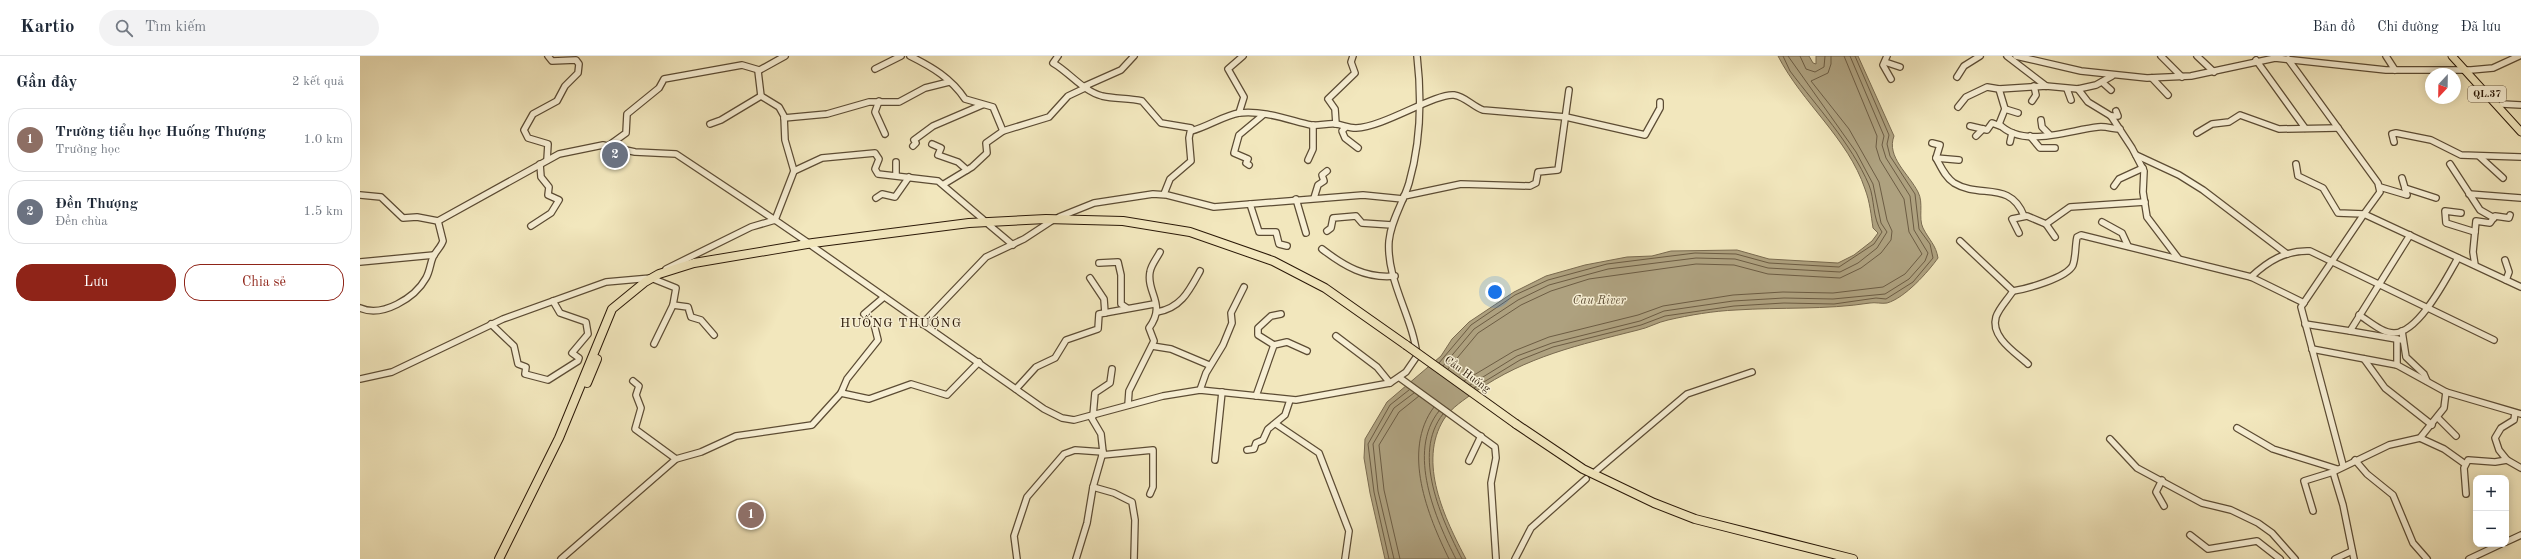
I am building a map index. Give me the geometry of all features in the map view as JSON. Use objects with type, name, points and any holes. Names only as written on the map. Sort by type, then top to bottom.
[{"type":"highway","name":"Cầu Huống","points":[[651,278],[687,266],[811,245],[869,236],[986,222],[1056,219],[1101,221],[1163,230],[1215,244],[1272,264],[1326,292],[1515,426]]},
{"type":"highway","points":[[499,559],[536,488],[574,402],[602,330],[612,309],[651,278]]},
{"type":"highway","points":[[505,559],[571,420],[617,310],[616,306]]},
{"type":"highway","points":[[1515,426],[1585,475],[1637,501],[1695,523],[1833,559]]},
{"type":"highway","points":[[1515,426],[1583,469],[1654,503],[1695,519],[1853,559]]},
{"type":"main road","name":"QL.37","points":[[2452,56],[2468,70],[2521,125]]},
{"type":"main road","name":"QL.37","points":[[2458,56],[2468,70],[2521,132]]},
{"type":"street","points":[[547,160],[548,144],[528,138],[524,130],[533,114],[557,101],[565,86],[577,76],[580,69],[576,60],[552,60],[548,56]]},
{"type":"street","points":[[608,146],[626,133],[627,114],[659,88],[664,79],[679,78],[742,64],[759,70],[785,56]]},
{"type":"street","points":[[875,69],[901,56]]},
{"type":"street","points":[[910,56],[933,68],[957,87],[965,100],[994,108],[1003,131]]},
{"type":"street","points":[[1058,56],[1053,63],[1064,69],[1070,77],[1102,97],[1130,98],[1142,101],[1161,123],[1188,126],[1191,131],[1189,138],[1191,160],[1170,179],[1164,194]]},
{"type":"street","points":[[944,184],[967,170],[986,153],[986,143],[1003,131],[1047,118],[1068,96],[1121,70],[1134,56]]},
{"type":"street","points":[[1239,113],[1244,97],[1228,69],[1242,56]]},
{"type":"street","points":[[1336,124],[1335,109],[1328,99],[1348,82],[1355,73],[1351,62],[1353,56]]},
{"type":"street","points":[[360,195],[381,197],[403,218],[417,217],[438,221],[547,160],[565,152],[595,146],[608,146],[635,152],[676,154],[727,186],[922,324],[1016,389],[1062,418],[1074,420],[1092,417],[1128,405],[1200,390],[1290,400],[1332,395],[1390,383],[1402,379],[1415,361],[1417,351],[1411,322],[1389,250],[1392,225],[1404,198],[1417,149],[1421,106],[1417,56]]},
{"type":"street","points":[[1887,56],[1884,62],[1884,68],[1891,79]]},
{"type":"street","points":[[1957,77],[1964,66],[1980,56]]},
{"type":"street","points":[[2007,56],[2046,86]]},
{"type":"street","points":[[2016,56],[2112,76],[2152,78],[2182,77],[2214,72],[2256,60],[2273,57],[2288,60],[2395,70],[2468,70],[2494,68],[2519,56]]},
{"type":"street","points":[[2161,56],[2182,77]]},
{"type":"street","points":[[2197,56],[2214,72]]},
{"type":"street","points":[[2386,56],[2395,70]]},
{"type":"street","points":[[2256,60],[2305,128]]},
{"type":"street","points":[[2288,60],[2380,187],[2407,195],[2402,178]]},
{"type":"street","points":[[1884,62],[1900,67]]},
{"type":"street","points":[[759,70],[758,85],[762,96],[779,107],[784,118],[785,140],[794,171]]},
{"type":"street","points":[[1958,107],[1966,98],[1984,88],[1999,89],[2046,86],[2078,89],[2102,82],[2112,76]]},
{"type":"street","points":[[2152,78],[2168,95]]},
{"type":"street","points":[[784,118],[827,114],[858,103],[879,101],[899,102],[925,88],[949,82]]},
{"type":"street","points":[[2102,82],[2111,90]]},
{"type":"street","points":[[2032,101],[2036,95],[2034,86]]},
{"type":"street","points":[[1999,89],[2005,110],[2002,135]]},
{"type":"street","points":[[2067,89],[2071,100]]},
{"type":"street","points":[[2078,89],[2088,102],[2111,116],[2136,155],[2143,168],[2147,217],[2178,259]]},
{"type":"street","points":[[922,324],[983,260],[1082,206],[1104,200],[1164,194],[1214,207],[1296,198],[1363,195],[1404,198],[1461,184],[1534,185],[1538,172],[1558,170],[1566,117],[1568,90]]},
{"type":"street","points":[[1191,131],[1204,128],[1239,113],[1281,117],[1313,126],[1336,124],[1345,128],[1378,124],[1421,106],[1448,96],[1456,95],[1467,98],[1475,107],[1483,110],[1566,117],[1645,135],[1660,108],[1660,102]]},
{"type":"street","points":[[710,124],[719,123],[727,115],[762,96]]},
{"type":"street","points":[[879,101],[875,112],[880,128],[885,134]]},
{"type":"street","points":[[2502,104],[2521,105]]},
{"type":"street","points":[[913,146],[916,143],[914,140],[931,128],[982,105]]},
{"type":"street","points":[[2005,110],[2018,113]]},
{"type":"street","points":[[2111,116],[2118,116],[2116,111]]},
{"type":"street","points":[[1249,166],[1246,163],[1248,159],[1234,153],[1238,136],[1263,115]]},
{"type":"street","points":[[2197,132],[2212,124],[2229,122],[2240,115],[2279,129],[2338,128]]},
{"type":"street","points":[[2041,120],[2042,127],[2049,134]]},
{"type":"street","points":[[1970,126],[1989,129],[1992,124],[2012,133],[2030,136],[2097,126],[2120,129]]},
{"type":"street","points":[[1308,160],[1313,149],[1313,126]]},
{"type":"street","points":[[1345,128],[1342,131],[1344,138],[1358,148]]},
{"type":"street","points":[[1976,136],[1983,129]]},
{"type":"street","points":[[2010,142],[2012,133]]},
{"type":"street","points":[[2394,142],[2392,134],[2396,133],[2431,140],[2461,155],[2480,157],[2521,157]]},
{"type":"street","points":[[2030,136],[2040,148],[2055,148]]},
{"type":"street","points":[[1932,143],[1940,145],[1936,158],[1951,182],[1965,188],[2008,196],[2016,201],[2024,216]]},
{"type":"street","points":[[932,144],[941,148],[938,155],[958,162],[967,170]]},
{"type":"street","points":[[651,278],[658,273],[744,230],[774,220],[794,171],[805,164],[835,156],[875,153],[879,159],[875,172],[886,176],[896,175],[933,179],[944,184],[1013,244]]},
{"type":"street","points":[[2136,155],[2179,175],[2203,190],[2287,254]]},
{"type":"street","points":[[2480,157],[2503,178]]},
{"type":"street","points":[[1936,158],[1959,160]]},
{"type":"street","points":[[896,162],[896,175]]},
{"type":"street","points":[[531,226],[551,213],[559,200],[548,195],[549,187],[541,177],[540,164]]},
{"type":"street","points":[[2296,164],[2298,176],[2323,188],[2332,200],[2338,213],[2364,214],[2521,287]]},
{"type":"street","points":[[2450,164],[2480,210],[2494,218]]},
{"type":"street","points":[[2114,186],[2119,179],[2143,168]]},
{"type":"street","points":[[1314,198],[1318,185],[1324,181],[1322,175],[1327,171]]},
{"type":"street","points":[[876,198],[882,194],[895,197],[909,177]]},
{"type":"street","points":[[2354,559],[2342,499],[2338,469],[2312,349],[2301,311],[2304,303],[2380,192],[2380,187]]},
{"type":"street","points":[[2405,188],[2436,198]]},
{"type":"street","points":[[2469,194],[2521,198]]},
{"type":"street","points":[[1296,198],[1306,233]]},
{"type":"street","points":[[2046,224],[2066,207],[2145,202]]},
{"type":"street","points":[[1250,204],[1259,232],[1276,232],[1279,244],[1287,246]]},
{"type":"street","points":[[2461,213],[2445,211],[2446,223],[2475,232]]},
{"type":"street","points":[[2475,265],[2476,221],[2490,223],[2496,216],[2509,218],[2510,215]]},
{"type":"street","points":[[1327,231],[1331,228],[1333,218],[1356,216],[1362,224],[1392,225]]},
{"type":"street","points":[[2019,233],[2012,220],[2024,216],[2046,224],[2055,237]]},
{"type":"street","points":[[360,308],[368,312],[386,309],[408,296],[426,279],[434,255],[443,237],[438,221]]},
{"type":"street","points":[[2102,222],[2120,231],[2127,238],[2128,246]]},
{"type":"street","points":[[2028,364],[2002,340],[1996,329],[1996,318],[2013,291],[2027,288],[2068,272],[2072,265],[2077,238],[2079,235],[2251,277],[2304,303]]},
{"type":"street","points":[[2350,331],[2410,235]]},
{"type":"street","points":[[1960,241],[2013,291]]},
{"type":"street","points":[[1322,248],[1348,268],[1382,278],[1396,276]]},
{"type":"street","points":[[2251,277],[2264,264],[2287,254],[2310,251],[2333,260],[2494,340]]},
{"type":"street","points":[[1128,405],[1129,391],[1152,346],[1154,338],[1149,328],[1156,319],[1157,312],[1154,304],[1150,272],[1160,252]]},
{"type":"street","points":[[360,262],[434,255]]},
{"type":"street","points":[[2359,315],[2393,333],[2402,331],[2418,320],[2458,258]]},
{"type":"street","points":[[2505,260],[2509,272],[2506,280]]},
{"type":"street","points":[[1099,263],[1118,262],[1121,274],[1121,304],[1127,308]]},
{"type":"street","points":[[1157,312],[1172,310],[1184,299],[1200,271]]},
{"type":"street","points":[[360,379],[376,377],[401,368],[491,324],[606,282],[651,278],[676,288],[673,305],[654,344]]},
{"type":"street","points":[[1090,278],[1104,300],[1105,313]]},
{"type":"street","points":[[1200,390],[1203,376],[1209,364],[1221,348],[1225,332],[1232,323],[1231,313],[1244,287]]},
{"type":"street","points":[[561,559],[676,459],[701,452],[736,436],[810,426],[841,393],[847,379],[878,340],[874,324],[864,314],[884,297]]},
{"type":"street","points":[[491,324],[500,336],[514,344],[520,355],[518,364],[526,367],[525,374],[548,380],[578,361],[579,358],[572,353],[588,334],[586,322],[560,313],[553,301]]},
{"type":"street","points":[[1016,389],[1036,367],[1055,358],[1066,340],[1098,329],[1098,315],[1119,312],[1127,308],[1154,304]]},
{"type":"street","points":[[673,305],[688,307],[691,316],[701,320],[714,335]]},
{"type":"street","points":[[1274,345],[1260,337],[1258,328],[1270,316],[1281,314]]},
{"type":"street","points":[[2305,324],[2399,339]]},
{"type":"street","points":[[2397,365],[2399,339],[2402,331]]},
{"type":"street","points":[[1336,336],[1377,367],[1390,383]]},
{"type":"street","points":[[2399,339],[2406,357],[2417,372],[2427,381],[2446,392],[2456,393],[2518,413],[2514,420],[2501,428],[2495,438],[2499,450],[2507,460],[2521,468]]},
{"type":"street","points":[[1256,396],[1274,345],[1280,341],[1287,341],[1307,351]]},
{"type":"street","points":[[1152,346],[1171,349],[1209,364]]},
{"type":"street","points":[[2312,349],[2397,365],[2417,372]]},
{"type":"street","points":[[2364,359],[2374,378],[2386,390],[2432,425]]},
{"type":"street","points":[[841,393],[865,399],[911,384],[947,395],[979,362]]},
{"type":"street","points":[[1076,559],[1087,523],[1093,487],[1103,454],[1101,434],[1092,417],[1095,393],[1110,384],[1112,369]]},
{"type":"street","points":[[1595,472],[1688,394],[1752,372]]},
{"type":"street","points":[[1402,379],[1492,444],[1496,450],[1491,483],[1496,559]]},
{"type":"street","points":[[633,381],[639,386],[636,395],[641,408],[634,429],[670,453],[676,459]]},
{"type":"street","points":[[1215,460],[1222,392]]},
{"type":"street","points":[[2313,511],[2304,481],[2338,469],[2354,460],[2389,445],[2420,438],[2438,418],[2444,408],[2446,392]]},
{"type":"street","points":[[1247,450],[1254,449],[1256,443],[1263,440],[1268,428],[1276,424],[1285,415],[1290,400]]},
{"type":"street","points":[[2438,418],[2456,436]]},
{"type":"street","points":[[1276,424],[1319,453],[1349,531],[1345,559]]},
{"type":"street","points":[[2237,428],[2260,445],[2338,469]]},
{"type":"street","points":[[1469,461],[1481,436]]},
{"type":"street","points":[[2420,438],[2444,449],[2465,464]]},
{"type":"street","points":[[2110,439],[2137,468],[2162,480],[2202,503],[2230,510],[2258,523],[2272,533],[2295,559]]},
{"type":"street","points":[[1017,559],[1014,536],[1027,497],[1064,454],[1075,450],[1103,454],[1153,450],[1153,487],[1150,494]]},
{"type":"street","points":[[2354,460],[2367,474],[2393,495],[2413,544],[2427,559]]},
{"type":"street","points":[[2465,464],[2474,460],[2495,462],[2507,460]]},
{"type":"street","points":[[2465,464],[2466,494]]},
{"type":"street","points":[[1515,559],[1531,528],[1586,478]]},
{"type":"street","points":[[2162,480],[2156,492],[2164,506]]},
{"type":"street","points":[[1093,487],[1117,494],[1132,502],[1136,520],[1134,559]]},
{"type":"street","points":[[2190,535],[2208,549],[2258,541],[2280,559]]},
{"type":"street","points":[[2509,541],[2521,535]]},
{"type":"street","points":[[2469,559],[2495,547]]},
{"type":"street","points":[[2335,559],[2352,551]]},
{"type":"water","name":"Cau River","points":[[1778,56],[1809,56],[1813,63],[1816,64],[1816,56],[1858,56],[1894,136],[1892,144],[1896,158],[1920,196],[1921,220],[1923,228],[1937,253],[1938,258],[1934,264],[1901,296],[1887,303],[1820,308],[1753,309],[1710,312],[1685,316],[1554,353],[1514,369],[1475,392],[1454,407],[1444,419],[1436,436],[1433,453],[1437,490],[1450,526],[1466,559],[1385,559],[1370,493],[1364,458],[1365,439],[1387,402],[1441,356],[1452,339],[1469,322],[1514,292],[1546,276],[1585,265],[1627,257],[1652,256],[1671,251],[1737,250],[1769,259],[1838,263],[1854,255],[1872,241],[1878,233],[1873,228],[1865,189],[1848,153],[1799,89]]},
{"type":"place","name":"Đền Thượng","points":[[615,155]]},
{"type":"place","name":"Trường tiểu học Huống Thượng","points":[[751,515]]},
{"type":"district","name":"HUỐNG THƯỢNG","points":[[901,323]]}]
